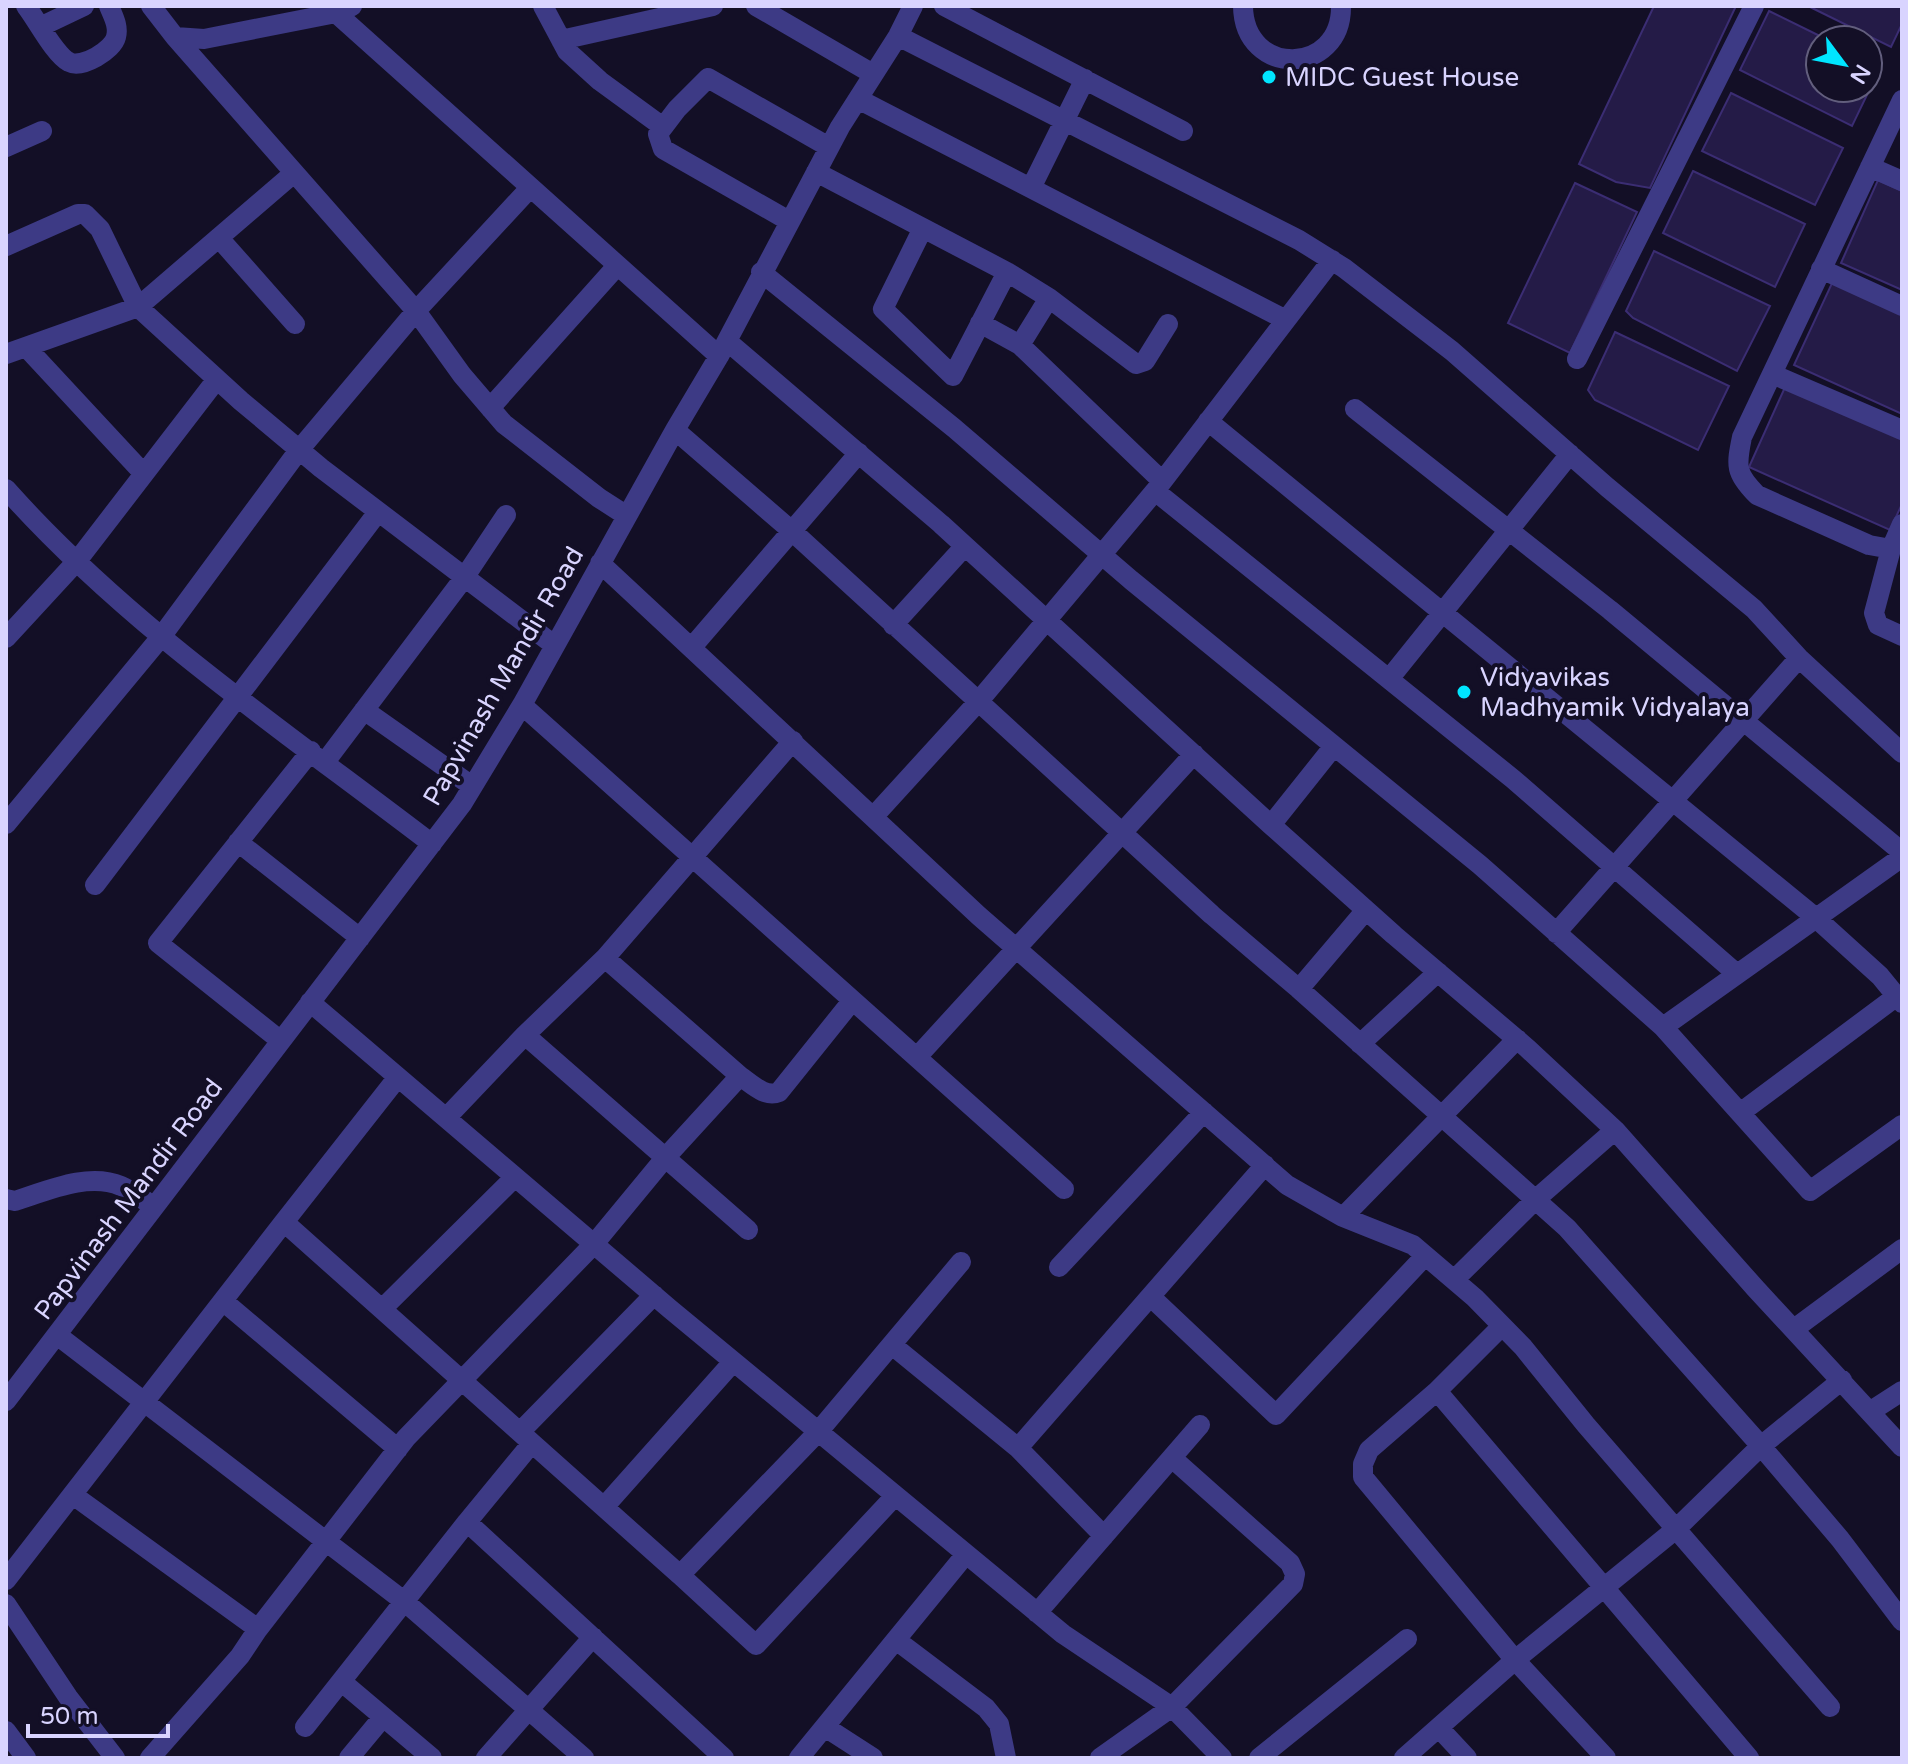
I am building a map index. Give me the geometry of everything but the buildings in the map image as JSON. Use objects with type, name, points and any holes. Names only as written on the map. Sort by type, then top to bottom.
[{"type":"street","points":[[26,6],[61,56],[78,65],[114,43],[116,25],[109,6]]},
{"type":"street","points":[[42,26],[84,6]]},
{"type":"street","points":[[151,6],[416,311],[462,375],[504,424],[627,516]]},
{"type":"street","points":[[543,6],[567,51],[600,81],[663,127]]},
{"type":"street","points":[[561,40],[713,6]]},
{"type":"street","points":[[756,6],[873,74]]},
{"type":"street","name":"Papvinash Mandir Road","points":[[6,1401],[432,844],[472,786],[522,705],[723,349],[829,147],[898,36],[913,6]]},
{"type":"street","points":[[944,6],[1183,131]]},
{"type":"street","points":[[1243,6],[1246,29],[1260,48],[1270,55],[1293,60],[1305,58],[1325,47],[1338,27],[1341,6]]},
{"type":"street","points":[[1577,359],[1754,6]]},
{"type":"street","points":[[175,37],[204,39],[344,10],[530,188],[617,266],[859,453],[1366,910],[1517,1039],[1615,1130],[1902,1447]]},
{"type":"street","points":[[898,36],[1299,240],[1332,260],[1452,351],[1754,609],[1799,658],[1902,753]]},
{"type":"street","points":[[789,221],[663,149],[658,134],[708,78],[829,147]]},
{"type":"street","points":[[1031,188],[1085,79]]},
{"type":"street","points":[[858,99],[1286,320]]},
{"type":"street","points":[[1891,549],[1869,545],[1757,495],[1743,481],[1736,465],[1742,437],[1902,100]]},
{"type":"street","points":[[6,147],[42,131]]},
{"type":"street","points":[[1870,167],[1902,181]]},
{"type":"street","points":[[816,172],[1007,272],[1049,298],[1136,364],[1145,361],[1168,324]]},
{"type":"street","points":[[6,354],[138,307],[294,173]]},
{"type":"street","points":[[6,824],[161,637],[299,450],[416,311],[530,188]]},
{"type":"street","points":[[6,246],[78,214],[85,214],[100,229],[138,307],[299,450],[554,645]]},
{"type":"street","points":[[923,228],[883,309],[953,376],[1007,272]]},
{"type":"street","points":[[219,238],[295,324]]},
{"type":"street","points":[[874,816],[978,702],[1159,486],[1332,260]]},
{"type":"street","points":[[490,408],[617,266]]},
{"type":"street","points":[[1821,269],[1902,306]]},
{"type":"street","points":[[761,272],[954,428],[1101,555],[1480,865],[1663,1027],[1810,1191],[1902,1125]]},
{"type":"street","points":[[1020,345],[1049,298]]},
{"type":"street","points":[[980,323],[1020,345],[1159,486],[1513,779],[1737,974]]},
{"type":"street","points":[[26,347],[144,474]]},
{"type":"street","points":[[1772,374],[1902,430]]},
{"type":"street","points":[[6,638],[77,561],[217,379]]},
{"type":"street","points":[[1355,409],[1610,610],[1902,855],[1663,1027]]},
{"type":"street","points":[[1208,421],[1674,799],[1816,918],[1880,976],[1899,1000],[1740,1113]]},
{"type":"street","points":[[675,430],[793,532],[1212,915],[1567,1228],[1761,1446],[1840,1539],[1902,1621]]},
{"type":"street","points":[[692,647],[859,453]]},
{"type":"street","points":[[1389,679],[1570,454]]},
{"type":"street","points":[[6,489],[41,528],[161,637],[432,844]]},
{"type":"street","points":[[95,885],[378,512]]},
{"type":"street","points":[[281,1041],[158,943],[238,842],[364,710],[464,578],[506,515]]},
{"type":"street","points":[[1902,524],[1891,549],[1874,613],[1878,625],[1902,636]]},
{"type":"street","points":[[893,625],[965,546]]},
{"type":"street","points":[[600,563],[1016,949],[1287,1185],[1343,1217],[1413,1245],[1454,1280],[1523,1347],[1586,1425],[1830,1707]]},
{"type":"street","points":[[1556,933],[1799,658]]},
{"type":"street","points":[[522,705],[1064,1189]]},
{"type":"street","points":[[364,710],[472,786]]},
{"type":"street","points":[[446,1118],[525,1035],[605,958],[793,741]]},
{"type":"street","points":[[1271,825],[1334,746]]},
{"type":"street","points":[[917,1057],[1194,754]]},
{"type":"street","points":[[238,842],[360,938]]},
{"type":"street","points":[[1299,989],[1366,910]]},
{"type":"street","points":[[605,958],[740,1076],[765,1094],[779,1092],[852,1001]]},
{"type":"street","points":[[1360,1044],[1438,972]]},
{"type":"street","points":[[310,1002],[733,1362],[1037,1613],[1172,1707],[1222,1758]]},
{"type":"street","points":[[525,1035],[748,1230]]},
{"type":"street","points":[[1343,1217],[1517,1039]]},
{"type":"street","points":[[150,1758],[240,1656],[398,1449],[594,1244],[665,1158],[740,1076]]},
{"type":"street","points":[[6,1580],[398,1077]]},
{"type":"street","points":[[1059,1267],[1204,1112]]},
{"type":"street","points":[[1454,1280],[1535,1200],[1615,1130]]},
{"type":"street","points":[[1018,1448],[1265,1165]]},
{"type":"street","points":[[382,1309],[515,1177]]},
{"type":"street","points":[[6,1199],[15,1201],[85,1181],[105,1181],[123,1187],[154,1207]]},
{"type":"street","points":[[284,1222],[756,1645],[895,1496]]},
{"type":"street","points":[[1794,1329],[1902,1249]]},
{"type":"street","points":[[1151,1297],[1276,1415],[1425,1256]]},
{"type":"street","points":[[680,1575],[818,1432],[961,1262]]},
{"type":"street","points":[[305,1727],[467,1522],[526,1437],[654,1295]]},
{"type":"street","points":[[223,1301],[398,1449]]},
{"type":"street","points":[[1502,1326],[1437,1391],[1369,1450],[1363,1464],[1363,1477],[1515,1660],[1606,1758]]},
{"type":"street","points":[[57,1335],[405,1602],[584,1758]]},
{"type":"street","points":[[892,1345],[1018,1448],[1104,1536]]},
{"type":"street","points":[[604,1507],[733,1362]]},
{"type":"street","points":[[1404,1758],[1515,1660],[1676,1529],[1761,1446],[1842,1380]]},
{"type":"street","points":[[1437,1391],[1749,1758]]},
{"type":"street","points":[[1871,1411],[1902,1391]]},
{"type":"street","points":[[1037,1613],[1200,1425]]},
{"type":"street","points":[[1100,1758],[1172,1707],[1293,1584],[1295,1574],[1290,1563],[1172,1458]]},
{"type":"street","points":[[73,1495],[258,1629]]},
{"type":"street","points":[[467,1522],[724,1758]]},
{"type":"street","points":[[799,1758],[966,1554]]},
{"type":"street","points":[[6,1604],[68,1697],[115,1758]]},
{"type":"street","points":[[486,1758],[593,1637]]},
{"type":"street","points":[[1259,1758],[1407,1639]]},
{"type":"street","points":[[896,1640],[986,1708],[999,1724],[1006,1758]]},
{"type":"street","points":[[342,1682],[432,1758]]},
{"type":"street","points":[[349,1758],[383,1717]]},
{"type":"street","points":[[825,1727],[873,1758]]},
{"type":"street","points":[[1439,1728],[1467,1758]]},
{"type":"street","points":[[6,1731],[26,1758]]},
{"type":"place","name":"MIDC Guest House","points":[[1269,77]]},
{"type":"place","name":"Vidyavikas Madhyamik Vidyalaya","points":[[1464,692]]}]
